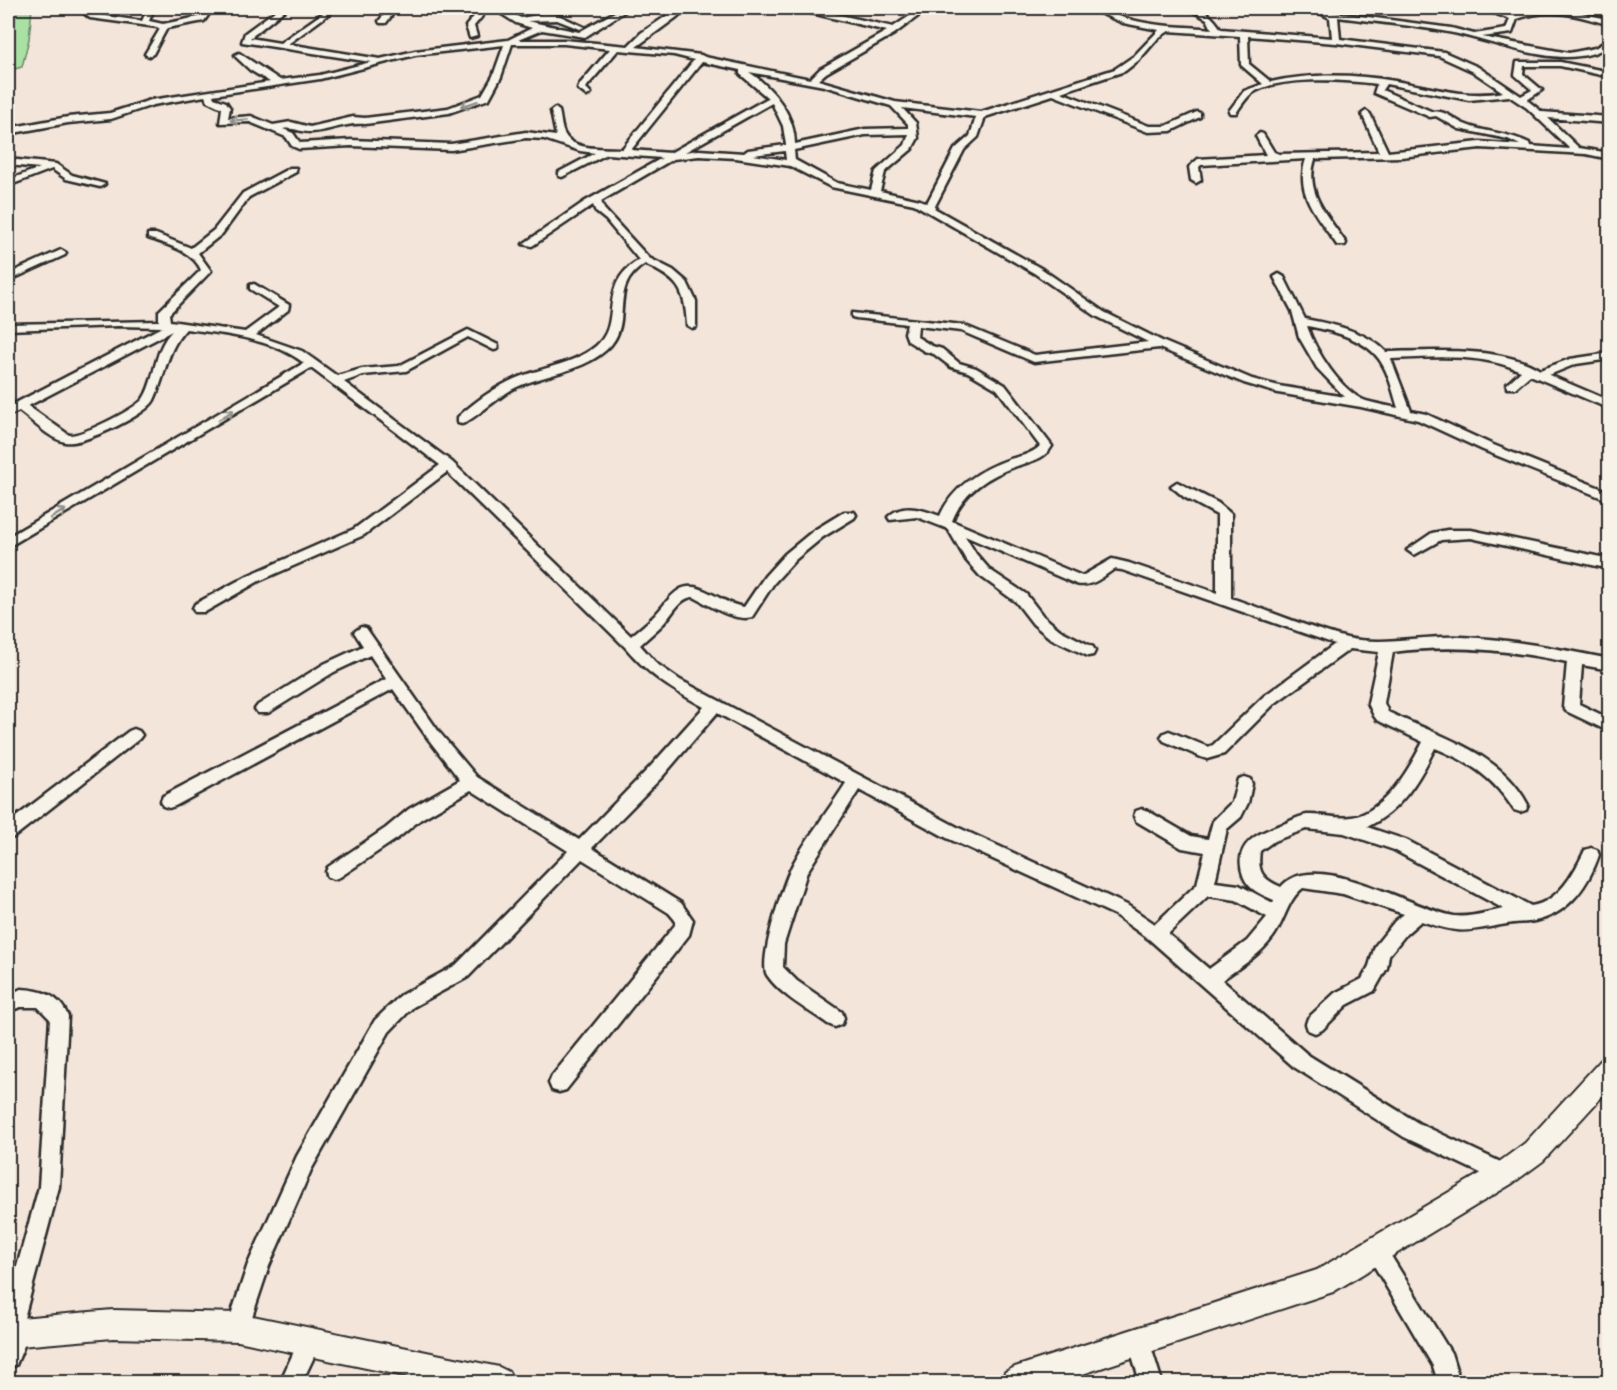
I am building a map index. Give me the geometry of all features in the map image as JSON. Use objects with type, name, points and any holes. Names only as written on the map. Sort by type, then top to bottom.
[{"type":"street","points":[[82,8],[90,16],[163,26],[201,19],[205,14],[203,8]]},
{"type":"street","points":[[147,24],[147,14],[151,8]]},
{"type":"street","points":[[283,8],[245,38],[252,42],[382,61]]},
{"type":"street","points":[[282,45],[334,8]]},
{"type":"street","points":[[383,21],[393,8]]},
{"type":"street","points":[[473,36],[471,25],[485,8]]},
{"type":"street","points":[[495,8],[519,21],[539,28],[580,31],[629,48]]},
{"type":"street","points":[[580,31],[627,8]]},
{"type":"street","points":[[629,48],[678,12],[678,8]]},
{"type":"street","points":[[802,8],[894,30]]},
{"type":"street","points":[[812,81],[823,71],[894,30],[926,8]]},
{"type":"street","points":[[1091,8],[1126,21],[1165,29],[1217,30],[1441,54],[1475,69],[1521,100],[1542,115],[1569,144],[1582,153]]},
{"type":"street","points":[[1191,8],[1210,18],[1217,30]]},
{"type":"street","points":[[1292,8],[1417,25],[1494,43],[1569,55],[1597,50],[1610,41]]},
{"type":"street","points":[[1483,8],[1514,18],[1538,9],[1559,9],[1577,12],[1610,23]]},
{"type":"street","points":[[1330,14],[1336,21],[1336,41]]},
{"type":"street","points":[[519,21],[539,15],[552,15],[565,18],[580,31]]},
{"type":"street","points":[[1471,36],[1509,30],[1514,18]]},
{"type":"street","points":[[201,19],[203,29]]},
{"type":"street","points":[[149,54],[163,26]]},
{"type":"street","points":[[272,128],[291,126],[310,130],[352,120],[365,122],[392,116],[449,110],[471,104],[489,95],[508,42],[518,34],[539,28]]},
{"type":"street","points":[[8,131],[68,120],[111,116],[151,103],[352,70],[382,61],[448,48],[508,42],[564,42],[617,46],[700,57],[736,67],[812,81],[894,105],[981,115],[1054,93],[1124,68],[1134,62],[1156,34],[1165,29]]},
{"type":"street","points":[[1244,33],[1245,65],[1269,84]]},
{"type":"street","points":[[587,93],[582,89],[584,84],[617,46]]},
{"type":"street","points":[[239,55],[253,68],[278,83]]},
{"type":"street","points":[[624,151],[700,57]]},
{"type":"street","points":[[1521,100],[1538,90],[1519,75],[1520,64],[1560,64],[1610,75]]},
{"type":"street","points":[[736,67],[755,80],[773,99],[786,122],[790,137],[788,152],[792,164]]},
{"type":"street","points":[[1233,111],[1247,94],[1269,84],[1318,80],[1381,82],[1454,96],[1483,97],[1510,93]]},
{"type":"street","points":[[1381,82],[1382,85],[1377,91],[1380,93],[1462,127],[1511,137],[1534,150]]},
{"type":"street","points":[[1054,93],[1148,129],[1168,129],[1197,115]]},
{"type":"street","points":[[209,94],[210,99],[223,104],[226,108],[223,121],[251,120],[290,135],[295,144],[299,146],[351,143],[451,147],[526,135],[565,141],[584,149],[675,156],[699,153],[736,155],[792,164],[834,185],[874,194],[901,197],[929,208],[1038,271],[1100,314],[1160,344],[1248,381],[1278,389],[1361,402],[1406,413],[1448,427],[1486,447],[1610,497]]},
{"type":"street","points":[[1413,117],[1435,114],[1448,105],[1454,96]]},
{"type":"street","points":[[528,244],[627,179],[675,156],[705,135],[773,99]]},
{"type":"street","points":[[874,194],[881,171],[909,147],[914,138],[912,123],[894,105]]},
{"type":"street","points":[[555,111],[560,135],[565,141]]},
{"type":"street","points":[[1366,114],[1384,155]]},
{"type":"street","points":[[929,208],[960,148],[974,137],[980,125],[981,115]]},
{"type":"street","points":[[1542,115],[1610,120]]},
{"type":"street","points":[[736,155],[817,144],[865,132],[914,131]]},
{"type":"street","points":[[1260,136],[1270,154],[1278,157]]},
{"type":"street","points":[[1196,180],[1194,167],[1198,162],[1278,157],[1384,155],[1469,145],[1610,156]]},
{"type":"street","points":[[562,174],[605,151]]},
{"type":"street","points":[[1311,157],[1304,172],[1311,198],[1341,243]]},
{"type":"street","points":[[8,162],[54,166],[69,177],[100,184]]},
{"type":"street","points":[[8,183],[54,166]]},
{"type":"street","points":[[192,253],[218,232],[246,195],[293,170]]},
{"type":"street","points":[[596,200],[599,210],[609,218],[645,260],[679,278],[688,290],[692,326]]},
{"type":"street","points":[[152,236],[192,253],[205,265],[206,271],[163,313],[175,325]]},
{"type":"street","points":[[8,278],[61,253]]},
{"type":"street","points":[[462,420],[484,401],[519,382],[587,358],[598,351],[613,334],[615,296],[620,285],[628,271],[645,260]]},
{"type":"street","points":[[1279,277],[1305,337],[1323,368],[1341,388],[1361,402]]},
{"type":"street","points":[[246,337],[284,308],[284,305],[254,287]]},
{"type":"street","points":[[856,315],[951,325],[972,331],[1034,359],[1160,344]]},
{"type":"street","points":[[913,321],[910,333],[912,339],[928,349],[938,351],[955,365],[972,370],[1001,387],[1046,446],[1042,452],[1007,465],[962,491],[952,504],[949,524],[971,557],[985,573],[1011,589],[1021,598],[1038,621],[1055,634],[1088,651]]},
{"type":"street","points":[[1300,321],[1326,327],[1370,344],[1383,356],[1406,413]]},
{"type":"street","points":[[20,406],[67,439],[77,438],[98,430],[148,401],[175,325]]},
{"type":"street","points":[[8,412],[175,325]]},
{"type":"street","points":[[8,327],[175,325],[246,337],[280,345],[298,353],[448,465],[631,644],[652,668],[675,684],[953,833],[1094,896],[1136,919],[1302,1061],[1411,1130],[1504,1174]]},
{"type":"street","points":[[334,381],[362,372],[402,369],[468,333],[494,347]]},
{"type":"street","points":[[1383,356],[1452,353],[1511,362],[1610,406]]},
{"type":"street","points":[[1511,386],[1519,377],[1574,361],[1610,356]]},
{"type":"street","points":[[8,543],[310,364]]},
{"type":"street","points":[[200,608],[254,578],[359,532],[448,465]]},
{"type":"street","points":[[1177,486],[1185,494],[1215,506],[1224,513],[1224,602]]},
{"type":"street","points":[[895,517],[913,512],[949,524],[1081,581],[1091,579],[1112,564],[1134,569],[1347,643],[1387,647],[1419,642],[1461,642],[1532,649],[1610,665]]},
{"type":"street","points":[[631,644],[659,620],[677,598],[687,592],[696,592],[734,611],[747,613],[774,574],[798,549],[821,531],[849,514]]},
{"type":"street","points":[[1414,550],[1437,536],[1471,534],[1610,564]]},
{"type":"street","points":[[361,632],[434,736],[471,782],[581,848],[684,916],[685,924],[559,1083]]},
{"type":"street","points":[[1169,738],[1207,753],[1218,750],[1269,700],[1347,643]]},
{"type":"street","points":[[1387,647],[1377,695],[1378,710],[1382,716],[1486,764],[1511,790],[1520,805]]},
{"type":"street","points":[[263,709],[329,668],[372,648]]},
{"type":"street","points":[[1575,658],[1571,707],[1579,713],[1610,726]]},
{"type":"street","points":[[169,801],[395,681]]},
{"type":"street","points":[[238,1327],[259,1264],[304,1163],[381,1026],[407,1001],[462,971],[656,772],[715,705]]},
{"type":"street","points":[[8,831],[59,795],[134,735]]},
{"type":"street","points":[[1344,826],[1360,824],[1382,810],[1419,766],[1432,739]]},
{"type":"street","points":[[334,872],[415,814],[471,782]]},
{"type":"street","points":[[836,1018],[791,987],[774,970],[775,944],[799,869],[856,782]]},
{"type":"street","points":[[1156,934],[1205,888],[1219,826],[1227,816],[1235,812],[1240,803],[1244,784]]},
{"type":"street","points":[[1142,816],[1188,843],[1216,847]]},
{"type":"street","points":[[1285,897],[1264,888],[1253,879],[1249,867],[1252,848],[1268,836],[1306,822],[1344,826],[1400,845],[1529,914]]},
{"type":"street","points":[[1208,980],[1262,938],[1291,888],[1302,881],[1321,882],[1351,889],[1455,924],[1480,925],[1504,917],[1550,909],[1568,892],[1588,867],[1591,855]]},
{"type":"street","points":[[1205,888],[1239,892],[1277,914]]},
{"type":"street","points":[[1315,1024],[1341,999],[1368,985],[1378,968],[1381,952],[1401,927],[1419,913]]},
{"type":"street","points":[[8,1003],[21,998],[42,999],[59,1016],[49,1187],[11,1338],[113,1324],[238,1327],[310,1342],[422,1375],[499,1383]]},
{"type":"street","points":[[1015,1383],[1323,1281],[1504,1174],[1534,1152],[1610,1069]]},
{"type":"street","points":[[1376,1250],[1443,1361],[1449,1383]]},
{"type":"street","points":[[291,1383],[310,1342]]},
{"type":"street","points":[[1139,1342],[1151,1383]]},
{"type":"green space","points":[[8,8],[32,8],[29,39],[22,67],[8,71]]},
{"type":"waterway","points":[[8,11],[12,12],[8,23]]}]
